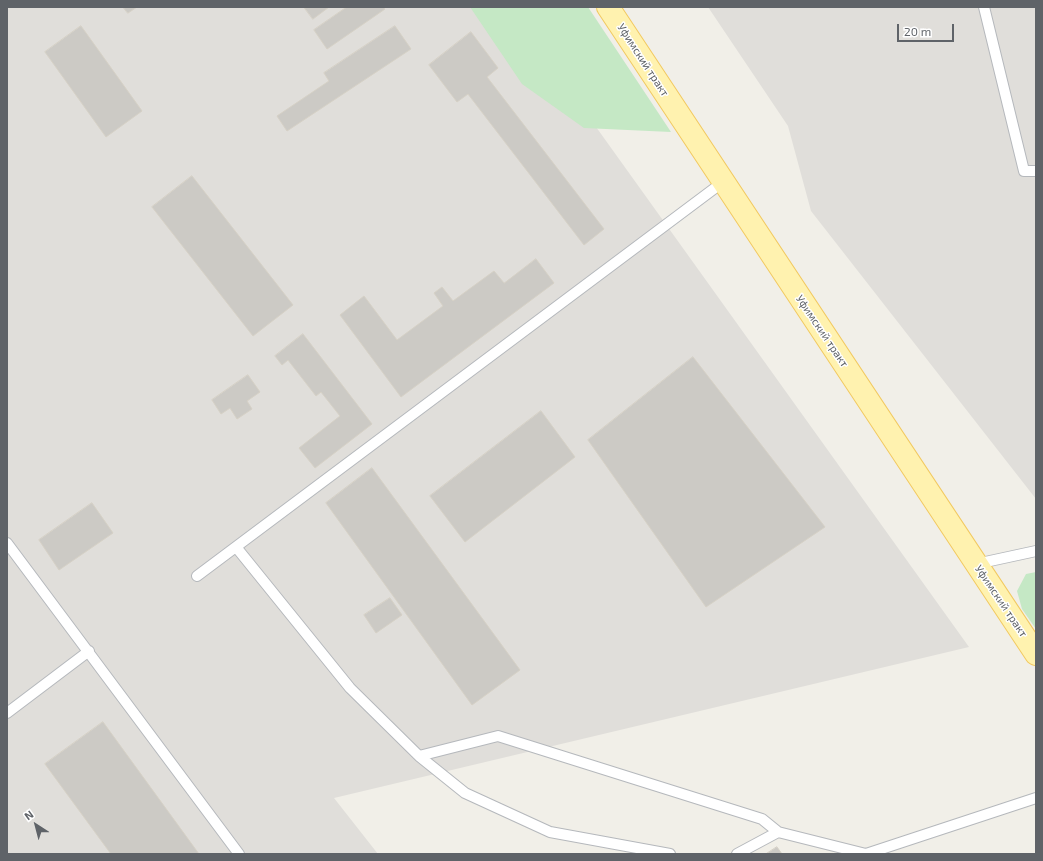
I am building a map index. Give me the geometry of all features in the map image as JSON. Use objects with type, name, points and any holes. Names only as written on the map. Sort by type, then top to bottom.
[{"type":"main road","name":"Уфимский тракт","points":[[608,7],[1036,654]]},
{"type":"lane","points":[[984,7],[1024,171],[1036,171]]},
{"type":"lane","points":[[197,576],[723,182]]},
{"type":"lane","points":[[7,543],[239,854]]},
{"type":"lane","points":[[236,547],[350,688],[419,756],[465,793],[550,832],[670,854]]},
{"type":"lane","points":[[976,564],[1036,551]]},
{"type":"lane","points":[[7,713],[89,651]]},
{"type":"lane","points":[[419,756],[498,736],[762,820],[778,832],[866,854],[1036,798]]},
{"type":"lane","points":[[737,854],[778,832]]},
{"type":"shaded area","points":[[7,7],[510,7],[969,647],[334,798],[378,854],[7,854]]},
{"type":"shaded area","points":[[708,7],[1036,7],[1036,499],[811,211],[788,126]]},
{"type":"green space","points":[[470,7],[588,7],[671,132],[584,128],[522,84]]},
{"type":"green space","points":[[1036,572],[1036,629],[1022,609],[1017,591],[1026,574]]},
{"type":"building","points":[[123,7],[137,7],[128,13]]},
{"type":"building","points":[[304,7],[329,7],[313,19]]},
{"type":"building","points":[[347,7],[383,7],[385,9],[327,49],[314,30]]},
{"type":"building","points":[[81,26],[142,111],[106,137],[45,52]]},
{"type":"building","points":[[395,26],[411,49],[287,131],[277,116],[329,81],[324,73]]},
{"type":"building","points":[[471,32],[498,68],[487,77],[604,229],[584,245],[468,94],[457,102],[429,65]]},
{"type":"building","points":[[192,176],[293,305],[253,336],[152,207]]},
{"type":"building","points":[[536,259],[554,283],[401,397],[340,315],[364,296],[397,340],[443,306],[434,293],[442,287],[453,301],[494,271],[504,283]]},
{"type":"building","points":[[303,334],[372,424],[315,468],[299,448],[340,416],[321,392],[316,396],[288,360],[282,365],[275,356]]},
{"type":"building","points":[[693,357],[825,527],[706,607],[588,440]]},
{"type":"building","points":[[248,375],[260,392],[247,401],[252,409],[237,419],[230,408],[221,414],[212,400]]},
{"type":"building","points":[[541,411],[575,457],[465,542],[430,496]]},
{"type":"building","points":[[372,468],[520,670],[472,705],[326,503]]},
{"type":"building","points":[[92,503],[113,533],[59,570],[39,540]]},
{"type":"building","points":[[390,598],[402,615],[376,633],[364,615]]},
{"type":"building","points":[[103,722],[199,854],[111,854],[45,764]]},
{"type":"building","points":[[777,847],[782,854],[766,854]]}]
